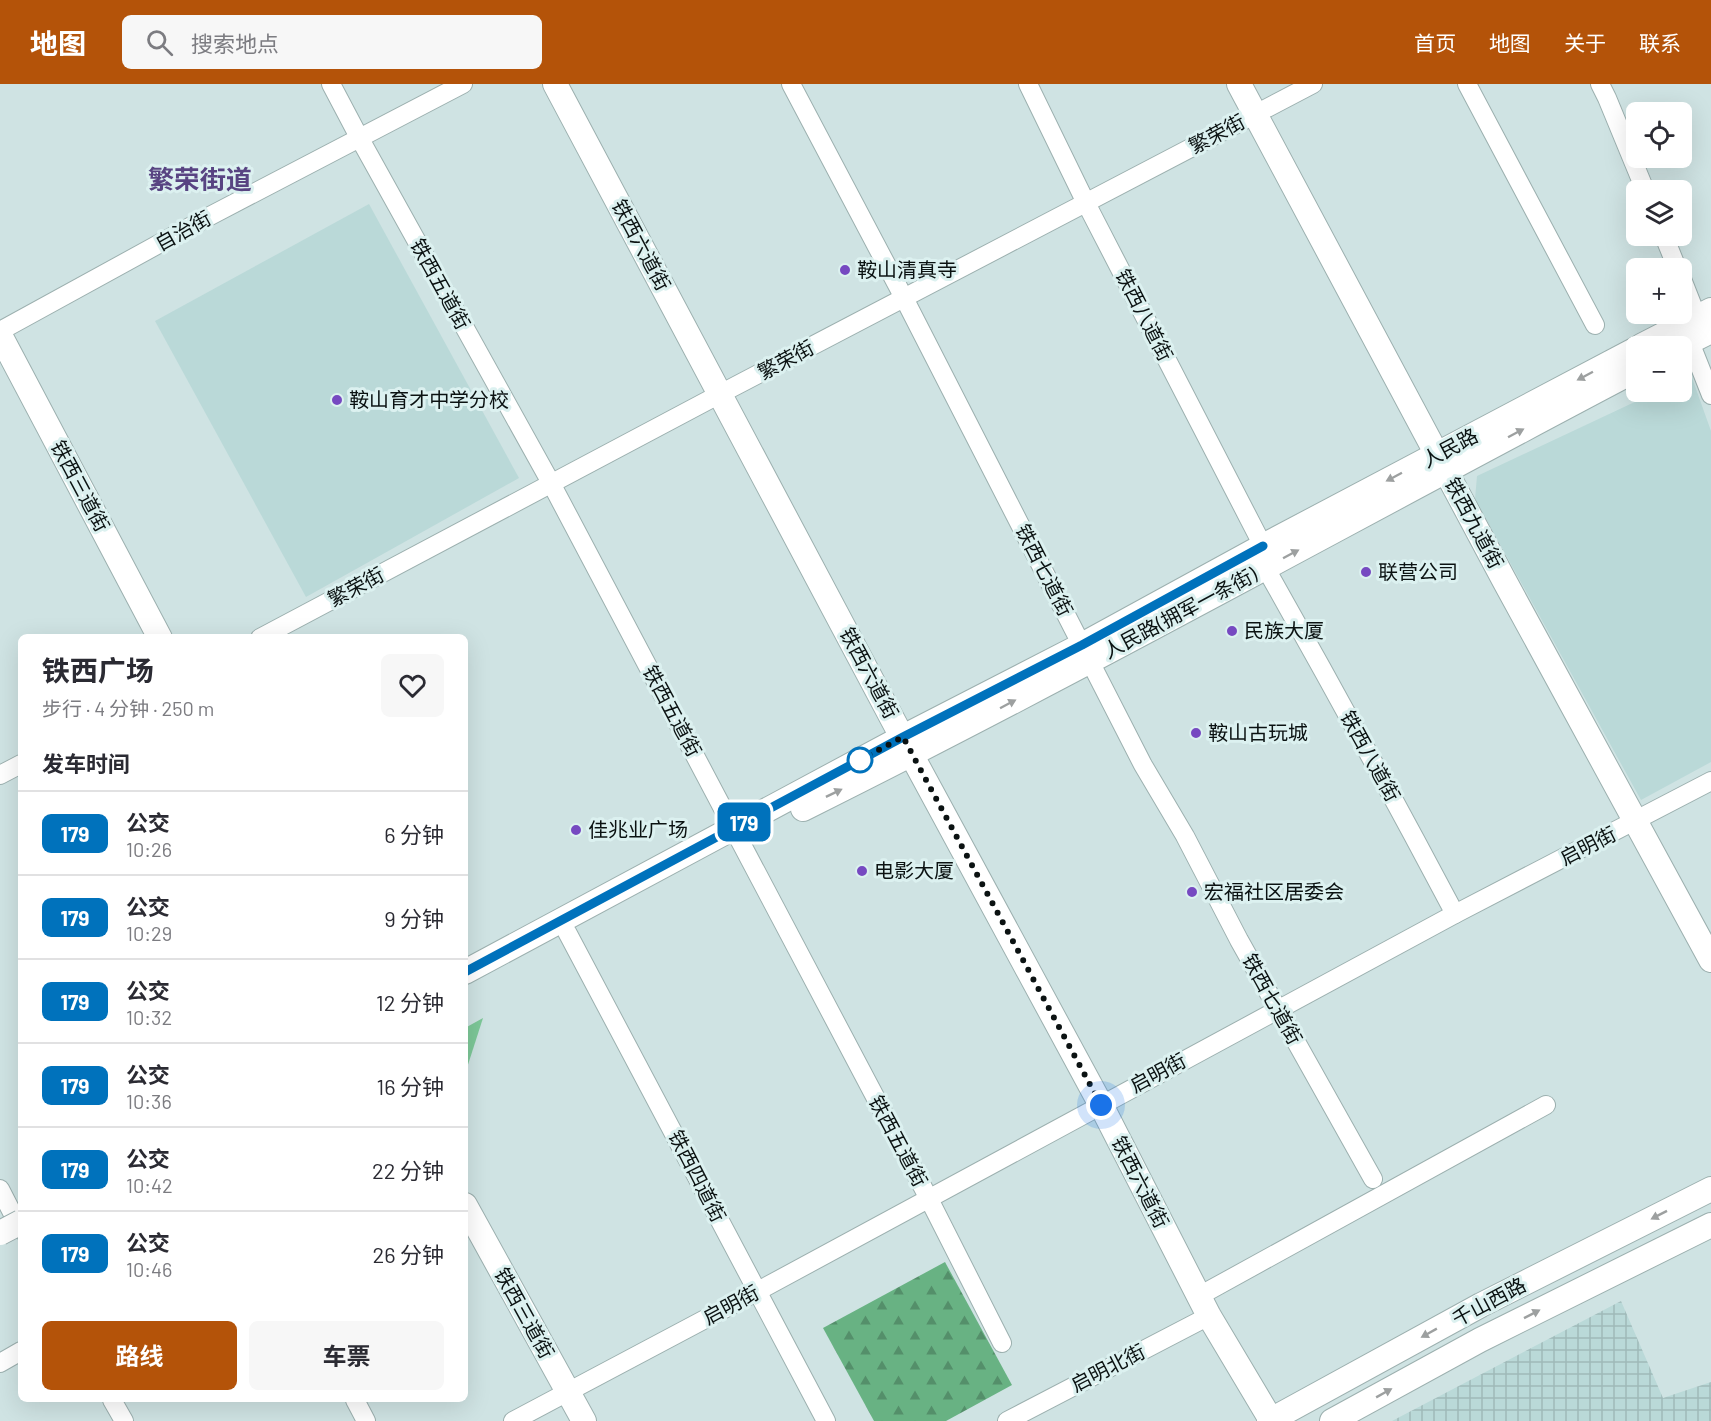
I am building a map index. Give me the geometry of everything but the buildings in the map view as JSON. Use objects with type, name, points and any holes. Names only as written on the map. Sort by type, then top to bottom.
[{"type":"main road","name":"铁西六道街","points":[[555,84],[1101,1105],[1204,1306],[1270,1421]]},
{"type":"main road","name":"铁西九道街","points":[[1239,84],[1711,960]]},
{"type":"main road","points":[[1675,336],[1698,329]]},
{"type":"main road","name":"铁西三道街","points":[[0,333],[158,634]]},
{"type":"main road","name":"人民路","points":[[1441,462],[1626,355]]},
{"type":"main road","name":"人民路(拥军一条街)","points":[[468,982],[567,933],[736,834],[1087,653],[1441,462],[1626,375]]},
{"type":"main road","points":[[468,970],[736,834]]},
{"type":"main road","name":"千山西路","points":[[1270,1421],[1481,1305],[1711,1189]]},
{"type":"main road","name":"铁西三道街","points":[[468,1210],[584,1421]]},
{"type":"main road","points":[[0,1233],[18,1224]]},
{"type":"main road","name":"千山西路","points":[[1332,1421],[1480,1341],[1711,1225]]},
{"type":"street","name":"铁西五道街","points":[[331,84],[552,483],[928,1197],[1002,1343]]},
{"type":"street","name":"自治街","points":[[0,333],[208,217],[463,84]]},
{"type":"street","name":"铁西七道街","points":[[791,84],[904,298],[1143,765],[1185,836],[1277,1009],[1373,1179]]},
{"type":"street","name":"铁西八道街","points":[[1028,84],[1264,557],[1349,720],[1373,759],[1455,914]]},
{"type":"street","name":"繁荣街","points":[[268,634],[1313,84]]},
{"type":"street","points":[[1467,84],[1595,325]]},
{"type":"street","points":[[1600,84],[1641,180]]},
{"type":"street","points":[[1692,310],[1711,395]]},
{"type":"street","points":[[0,775],[18,769]]},
{"type":"street","name":"启明街","points":[[513,1421],[758,1291],[1277,1009],[1711,781]]},
{"type":"street","name":"铁西四道街","points":[[567,933],[826,1421]]},
{"type":"street","name":"启明北街","points":[[1007,1421],[1546,1106]]},
{"type":"street","points":[[0,1189],[18,1224]]},
{"type":"street","points":[[0,1363],[18,1353]]},
{"type":"street","points":[[113,1402],[124,1421]]},
{"type":"street","points":[[357,1402],[366,1421]]},
{"type":"shaded area","name":"鞍山育才中学分校","points":[[369,204],[519,478],[306,597],[155,321]]},
{"type":"shaded area","points":[[1692,378],[1711,431],[1711,762],[1641,800],[1475,499],[1477,476],[1635,402],[1692,402]]},
{"type":"shaded area","points":[[1621,1301],[1663,1398],[1711,1382],[1711,1421],[1392,1421]]},
{"type":"green space","points":[[483,1018],[468,1065],[468,1026]]},
{"type":"green space","points":[[945,1262],[1012,1385],[946,1421],[874,1421],[823,1328]]},
{"type":"bus line","name":"179","points":[[468,970],[903,737],[1082,645],[1263,546]]},
{"type":"place","name":"鞍山清真寺","points":[[845,270]]},
{"type":"place","name":"鞍山育才中学分校","points":[[337,400]]},
{"type":"place","name":"联营公司","points":[[1366,572]]},
{"type":"place","name":"民族大厦","points":[[1232,631]]},
{"type":"place","name":"鞍山古玩城","points":[[1196,733]]},
{"type":"place","name":"佳兆业广场","points":[[576,830]]},
{"type":"place","name":"电影大厦","points":[[862,871]]},
{"type":"place","name":"宏福社区居委会","points":[[1192,892]]},
{"type":"district","name":"繁荣街道","points":[[200,180]]},
{"type":"route","points":[[860,760],[903,737],[1101,1105]]}]
